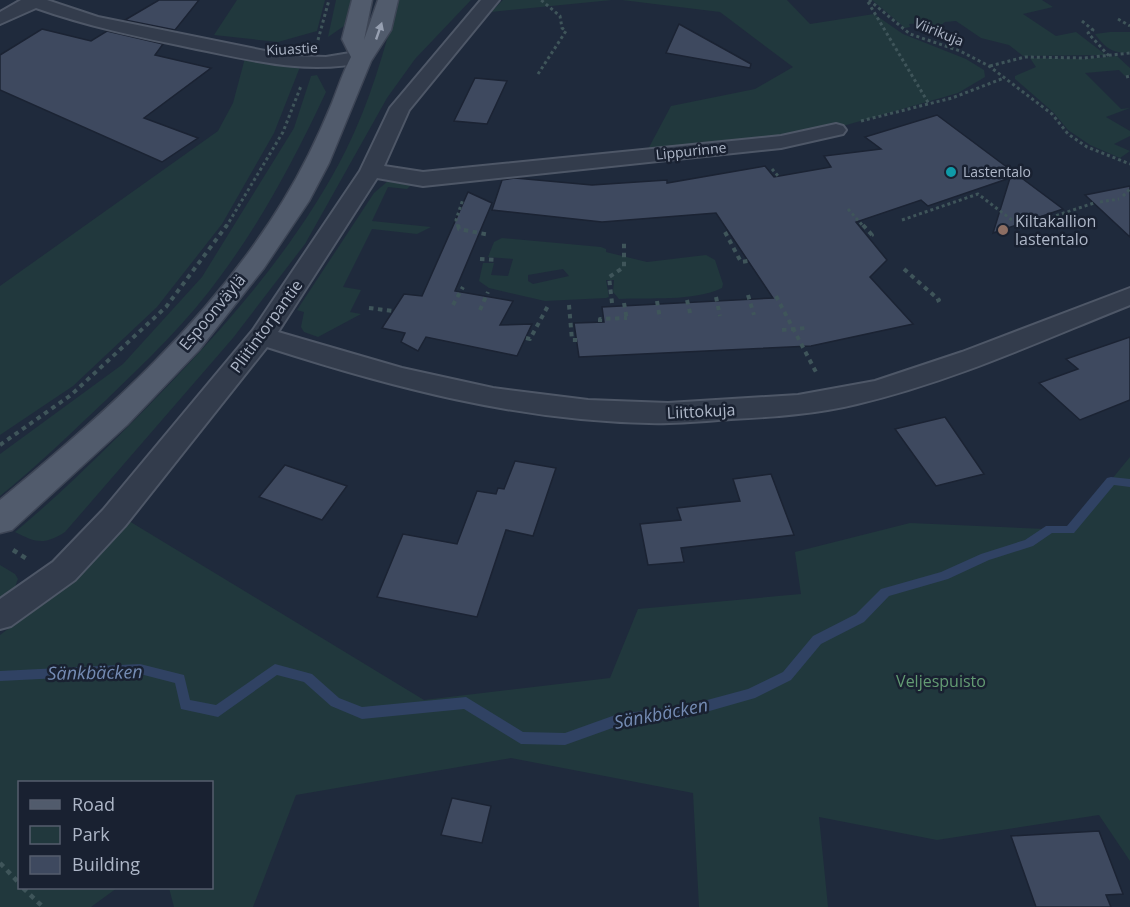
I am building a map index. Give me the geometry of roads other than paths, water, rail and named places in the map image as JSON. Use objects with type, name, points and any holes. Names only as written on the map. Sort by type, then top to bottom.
[{"type":"main road","points":[[362,0],[353,39],[362,57]]},
{"type":"main road","name":"Espoonväylä","points":[[6,535],[50,478],[132,400],[198,332],[284,220],[312,172],[341,112],[362,57],[378,38],[388,0]]},
{"type":"street","name":"Pliitintorpantie","points":[[0,616],[64,571],[114,518],[262,336],[371,171],[400,108],[490,0]]},
{"type":"street","name":"Kiuastie","points":[[32,1],[94,22],[197,44],[250,52],[362,57]]},
{"type":"street","points":[[0,19],[32,1]]},
{"type":"street","name":"Lippurinne","points":[[371,171],[423,179],[472,175],[781,142],[836,130]]},
{"type":"street","name":"Liittokuja","points":[[262,336],[362,369],[458,392],[525,404],[640,413],[788,407],[875,390],[930,373],[1130,296]]},
{"type":"waterway","name":"Sänkbäcken","points":[[0,676],[140,669],[180,679],[185,705],[218,711],[275,669],[308,678],[335,702],[362,713],[466,703],[521,738],[565,739],[618,720],[685,712],[751,694],[787,676],[817,640],[860,618],[885,592],[944,576],[985,557],[1029,543],[1050,529],[1070,530],[1111,481],[1130,483]]},
{"type":"place","name":"Lastentalo","points":[[951,172]]},
{"type":"place","name":"Kiltakallion lastentalo","points":[[1003,230]]},
{"type":"park label","name":"Veljespuisto","points":[[941,681]]}]
